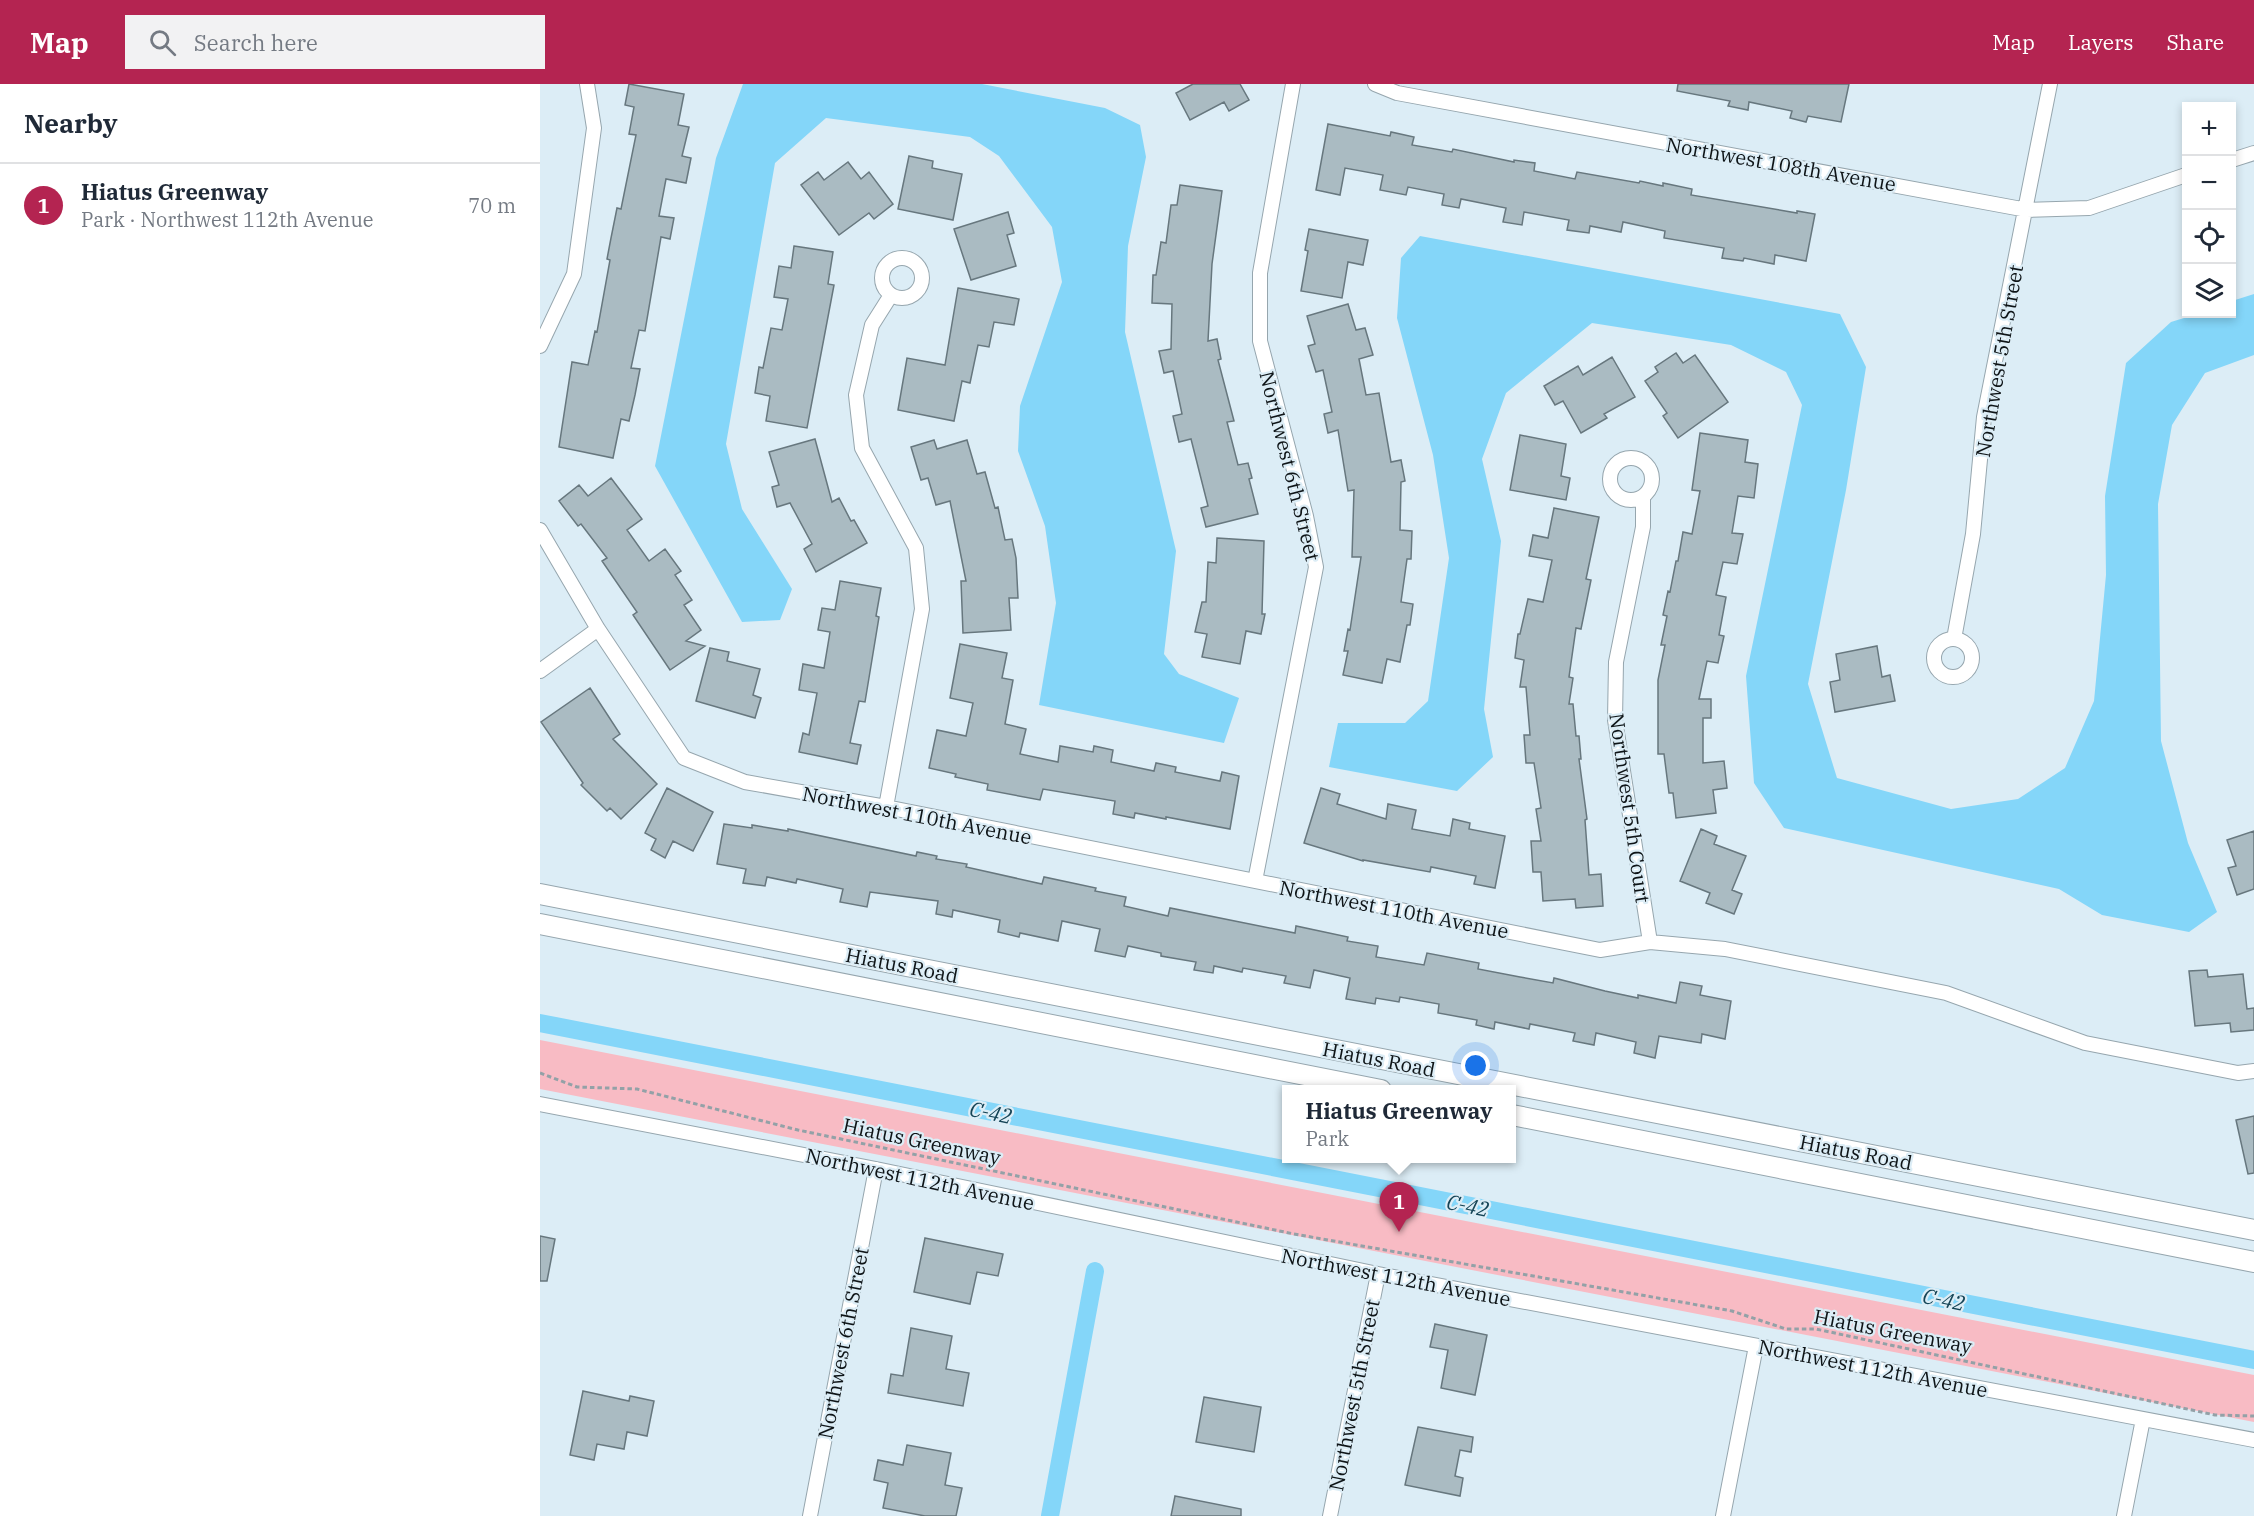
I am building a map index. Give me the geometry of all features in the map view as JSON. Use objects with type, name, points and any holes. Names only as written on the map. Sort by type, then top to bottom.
[{"type":"main road","name":"Hiatus Road","points":[[540,894],[1514,1085]]},
{"type":"main road","name":"Hiatus Road","points":[[540,924],[1361,1085]]},
{"type":"main road","name":"Hiatus Road","points":[[1516,1085],[2254,1230]]},
{"type":"main road","points":[[1615,1136],[1621,1106]]},
{"type":"main road","name":"Hiatus Road","points":[[1516,1116],[2254,1262]]},
{"type":"street","points":[[540,346],[574,274],[594,128],[588,84]]},
{"type":"street","name":"Northwest 6th Street","points":[[1255,882],[1316,567],[1306,516],[1260,341],[1260,273],[1293,84]]},
{"type":"street","name":"Northwest 108th Avenue","points":[[1375,84],[1397,93],[2027,210],[2089,208],[2182,177]]},
{"type":"street","name":"Northwest 5th Street","points":[[1954,639],[1973,534],[1984,417],[2027,210],[2050,84]]},
{"type":"street","points":[[2236,159],[2254,153]]},
{"type":"street","points":[[886,807],[922,609],[916,548],[862,448],[856,394],[872,325],[891,295]]},
{"type":"street","name":"Northwest 5th Court","points":[[1642,497],[1643,527],[1616,662],[1615,720],[1650,942]]},
{"type":"street","name":"Northwest 110th Avenue","points":[[540,530],[598,629],[684,758],[745,783],[886,807],[1600,950],[1650,942],[1725,949],[1946,993],[2085,1044],[2238,1073],[2254,1071]]},
{"type":"street","points":[[540,671],[598,629]]},
{"type":"street","name":"Northwest 112th Avenue","points":[[540,1104],[876,1169],[1378,1274],[2254,1440]]},
{"type":"street","name":"Northwest 6th Street","points":[[810,1516],[876,1169]]},
{"type":"street","name":"Northwest 5th Street","points":[[1330,1516],[1378,1274]]},
{"type":"street","points":[[1723,1516],[1756,1346]]},
{"type":"street","points":[[2124,1516],[2143,1419]]},
{"type":"path","name":"Hiatus Greenway","points":[[540,1073],[577,1087],[637,1089],[798,1130],[1294,1234],[1732,1311],[1786,1329],[1816,1329],[2215,1415],[2254,1416]]},
{"type":"shaded area","points":[[540,1040],[2254,1375],[2254,1422],[540,1089]]},
{"type":"water","points":[[743,84],[982,84],[1105,108],[1140,125],[1146,157],[1128,246],[1125,332],[1176,551],[1164,654],[1179,674],[1239,698],[1224,743],[1039,705],[1056,603],[1045,526],[1018,451],[1020,406],[1062,282],[1052,227],[999,156],[970,137],[826,118],[775,163],[726,444],[742,509],[792,589],[780,620],[742,622],[655,466],[716,158]]},
{"type":"water","points":[[1420,236],[1840,314],[1866,367],[1846,490],[1808,684],[1837,778],[1951,809],[2018,799],[2065,768],[2094,701],[2106,575],[2105,496],[2126,363],[2171,322],[2184,318],[2236,318],[2236,300],[2254,294],[2254,355],[2205,373],[2172,425],[2158,504],[2161,741],[2188,843],[2217,912],[2189,932],[2102,915],[2059,889],[1784,828],[1754,783],[1746,676],[1802,405],[1786,372],[1731,345],[1592,323],[1506,393],[1482,459],[1501,541],[1484,709],[1493,757],[1457,791],[1329,767],[1338,723],[1405,723],[1428,701],[1449,558],[1433,455],[1397,318],[1401,258]]},
{"type":"building","points":[[629,84],[684,94],[678,125],[689,127],[682,156],[691,158],[686,183],[666,179],[659,216],[674,218],[670,239],[661,237],[645,331],[639,330],[631,368],[640,369],[635,395],[629,421],[621,419],[613,458],[559,447],[572,362],[588,365],[595,331],[597,332],[610,260],[607,259],[611,238],[617,208],[621,209],[636,135],[629,134],[634,107],[625,105]]},
{"type":"building","points":[[1193,84],[1240,84],[1249,100],[1229,111],[1224,102],[1190,120],[1176,93]]},
{"type":"building","points":[[1678,84],[1849,84],[1841,122],[1808,116],[1806,122],[1790,118],[1792,111],[1749,102],[1748,110],[1728,106],[1730,101],[1677,91]]},
{"type":"building","points":[[1328,124],[1390,136],[1391,132],[1414,137],[1412,145],[1452,152],[1453,149],[1514,162],[1514,160],[1535,163],[1534,171],[1575,179],[1577,172],[1639,183],[1640,181],[1663,186],[1663,183],[1692,189],[1691,195],[1815,214],[1806,261],[1775,255],[1774,264],[1744,258],[1743,261],[1722,258],[1724,248],[1664,238],[1665,231],[1623,222],[1621,232],[1590,226],[1589,233],[1567,230],[1569,220],[1524,212],[1522,225],[1503,222],[1506,208],[1461,199],[1459,208],[1442,205],[1444,194],[1408,187],[1406,195],[1380,190],[1383,175],[1345,168],[1340,195],[1316,190]]},
{"type":"building","points":[[909,156],[933,161],[932,168],[962,174],[953,220],[898,209]]},
{"type":"building","points":[[848,162],[861,179],[869,172],[893,204],[874,219],[869,213],[839,235],[801,185],[818,172],[824,180]]},
{"type":"building","points":[[1180,185],[1222,191],[1212,264],[1208,341],[1217,339],[1221,359],[1218,360],[1234,421],[1227,422],[1238,465],[1248,463],[1252,478],[1249,479],[1258,514],[1206,527],[1201,508],[1208,506],[1191,439],[1179,442],[1173,416],[1182,414],[1173,371],[1164,373],[1159,351],[1171,349],[1172,304],[1152,303],[1153,275],[1156,275],[1161,242],[1166,243],[1171,205],[1177,205]]},
{"type":"building","points":[[1008,212],[1014,233],[1007,235],[1016,266],[971,280],[954,229]]},
{"type":"building","points":[[1309,229],[1368,240],[1363,265],[1348,262],[1342,298],[1301,291],[1308,251],[1305,250]]},
{"type":"building","points":[[794,246],[833,252],[828,284],[834,285],[807,428],[766,421],[770,396],[755,393],[759,367],[763,368],[771,328],[782,330],[788,299],[774,297],[779,266],[791,268]]},
{"type":"building","points":[[958,288],[1019,299],[1014,325],[994,322],[989,347],[978,345],[970,383],[962,381],[954,421],[898,410],[907,358],[945,365]]},
{"type":"building","points":[[1348,304],[1356,330],[1365,328],[1373,355],[1359,359],[1366,395],[1379,393],[1391,462],[1401,460],[1405,481],[1401,482],[1400,530],[1412,531],[1411,559],[1407,559],[1401,602],[1413,604],[1410,625],[1407,625],[1400,662],[1387,659],[1382,683],[1343,675],[1348,651],[1344,651],[1348,629],[1350,630],[1361,557],[1352,557],[1354,490],[1348,491],[1338,430],[1328,433],[1324,414],[1332,412],[1323,370],[1316,372],[1308,346],[1315,344],[1307,316]]},
{"type":"building","points":[[1676,353],[1683,363],[1695,355],[1728,402],[1678,438],[1663,416],[1667,413],[1645,381],[1658,372],[1655,367]]},
{"type":"building","points":[[1612,357],[1635,397],[1604,414],[1607,418],[1581,433],[1563,401],[1555,405],[1544,386],[1578,366],[1583,375]]},
{"type":"building","points":[[1700,433],[1748,440],[1745,462],[1758,464],[1754,498],[1738,496],[1732,533],[1743,534],[1737,564],[1723,562],[1716,595],[1726,597],[1719,635],[1724,636],[1718,663],[1707,661],[1699,699],[1711,699],[1711,718],[1703,718],[1703,763],[1724,761],[1727,788],[1713,790],[1716,813],[1676,818],[1673,793],[1669,793],[1664,754],[1658,754],[1658,680],[1665,645],[1661,645],[1667,616],[1663,615],[1668,591],[1670,592],[1676,561],[1678,561],[1683,532],[1692,534],[1700,491],[1692,490]]},
{"type":"building","points":[[1520,435],[1566,444],[1561,476],[1570,478],[1566,500],[1510,490]]},
{"type":"building","points":[[815,439],[832,502],[839,498],[851,521],[854,520],[867,543],[816,572],[804,549],[812,544],[790,503],[777,507],[772,487],[779,485],[769,452]]},
{"type":"building","points":[[934,440],[937,449],[967,440],[977,474],[985,472],[995,508],[998,507],[1005,540],[1012,539],[1016,558],[1018,598],[1009,598],[1011,630],[963,633],[961,581],[966,581],[950,501],[936,505],[928,478],[921,480],[911,447]]},
{"type":"building","points":[[611,478],[642,519],[627,530],[649,561],[665,549],[681,571],[675,575],[692,600],[684,605],[701,630],[686,641],[705,646],[670,670],[633,615],[637,612],[602,561],[607,558],[581,524],[578,526],[559,501],[579,485],[588,496]]},
{"type":"building","points":[[1554,508],[1599,517],[1586,579],[1591,580],[1581,629],[1576,628],[1569,677],[1573,678],[1569,704],[1573,704],[1576,736],[1579,736],[1581,759],[1579,759],[1587,819],[1585,820],[1589,875],[1601,874],[1603,906],[1576,908],[1575,899],[1543,901],[1541,872],[1533,872],[1531,841],[1541,841],[1536,809],[1541,808],[1534,763],[1526,763],[1524,735],[1530,735],[1526,687],[1520,687],[1524,660],[1515,658],[1518,634],[1520,634],[1528,599],[1543,602],[1552,560],[1529,556],[1533,535],[1548,538]]},
{"type":"building","points":[[1217,538],[1264,541],[1262,614],[1265,614],[1261,634],[1246,631],[1240,664],[1202,657],[1207,634],[1195,632],[1202,602],[1206,602],[1208,562],[1216,563]]},
{"type":"building","points":[[840,581],[881,588],[876,616],[879,617],[865,702],[859,701],[850,743],[861,745],[857,764],[799,752],[803,733],[809,735],[817,693],[799,690],[803,664],[824,668],[830,632],[818,630],[822,608],[835,610]]},
{"type":"building","points":[[960,644],[1007,653],[1002,678],[1013,680],[1005,724],[1026,729],[1020,754],[1058,762],[1060,746],[1093,752],[1094,746],[1113,750],[1111,762],[1154,771],[1156,763],[1176,767],[1175,772],[1220,781],[1222,772],[1239,776],[1230,829],[1135,813],[1134,818],[1113,814],[1115,801],[1043,789],[1040,800],[987,790],[988,784],[955,777],[956,774],[929,768],[937,730],[966,736],[973,703],[950,698]]},
{"type":"building","points":[[1877,646],[1882,677],[1890,675],[1895,701],[1835,712],[1830,682],[1840,680],[1836,654]]},
{"type":"building","points":[[710,648],[729,652],[727,661],[760,669],[753,695],[761,698],[755,718],[696,701]]},
{"type":"building","points":[[590,688],[620,734],[613,739],[657,784],[621,819],[610,808],[607,811],[581,785],[583,783],[541,722]]},
{"type":"building","points":[[667,788],[713,812],[693,851],[673,841],[665,858],[651,850],[656,839],[645,833]]},
{"type":"building","points":[[1321,788],[1340,794],[1337,804],[1386,819],[1388,804],[1416,810],[1412,829],[1450,836],[1453,819],[1470,823],[1469,829],[1505,836],[1495,888],[1474,884],[1476,876],[1431,867],[1430,872],[1363,861],[1304,843]]},
{"type":"building","points":[[724,824],[752,828],[752,825],[788,831],[788,829],[916,856],[917,852],[937,856],[936,859],[967,864],[966,867],[1042,884],[1044,877],[1126,897],[1124,906],[1168,916],[1170,908],[1295,933],[1296,926],[1348,937],[1347,941],[1378,946],[1376,957],[1424,965],[1427,953],[1479,963],[1478,969],[1553,983],[1554,978],[1638,998],[1638,995],[1676,1003],[1680,982],[1702,986],[1700,995],[1731,1001],[1725,1039],[1702,1034],[1701,1043],[1659,1036],[1655,1058],[1634,1053],[1636,1042],[1596,1033],[1594,1045],[1573,1041],[1575,1033],[1530,1024],[1529,1029],[1495,1022],[1494,1029],[1476,1025],[1477,1020],[1438,1013],[1439,1004],[1400,997],[1399,1002],[1376,998],[1375,1004],[1346,999],[1350,978],[1314,970],[1310,988],[1284,983],[1286,976],[1243,968],[1242,972],[1214,966],[1213,973],[1194,970],[1196,962],[1161,956],[1161,953],[1128,946],[1125,957],[1095,951],[1100,929],[1062,921],[1058,941],[1020,933],[1019,937],[998,932],[1000,920],[953,910],[952,917],[936,914],[938,901],[870,892],[867,907],[840,902],[843,889],[797,879],[796,883],[767,877],[765,886],[743,883],[746,869],[717,864]]},
{"type":"building","points":[[1701,829],[1717,836],[1714,844],[1746,856],[1732,890],[1742,894],[1734,914],[1706,903],[1710,893],[1680,881]]},
{"type":"building","points":[[2254,831],[2254,889],[2237,895],[2228,868],[2236,866],[2227,840]]},
{"type":"building","points":[[2207,970],[2208,977],[2243,974],[2247,1009],[2254,1008],[2254,1030],[2231,1032],[2230,1023],[2195,1026],[2189,971]]},
{"type":"building","points":[[2254,1116],[2254,1173],[2248,1174],[2236,1120]]},
{"type":"building","points":[[540,1236],[555,1239],[547,1281],[540,1281]]},
{"type":"building","points":[[925,1238],[1003,1254],[998,1276],[977,1272],[970,1304],[914,1292]]},
{"type":"building","points":[[1435,1324],[1487,1335],[1475,1395],[1441,1388],[1448,1350],[1430,1347]]},
{"type":"building","points":[[911,1328],[952,1336],[946,1369],[969,1373],[963,1406],[888,1393],[891,1374],[903,1376]]},
{"type":"building","points":[[583,1391],[629,1401],[630,1396],[654,1401],[647,1436],[627,1432],[624,1449],[597,1444],[594,1460],[570,1455]]},
{"type":"building","points":[[1204,1397],[1261,1407],[1254,1452],[1196,1442]]},
{"type":"building","points":[[1418,1427],[1473,1437],[1471,1452],[1460,1450],[1455,1476],[1463,1478],[1460,1496],[1405,1485]]},
{"type":"building","points":[[907,1445],[951,1453],[945,1485],[962,1488],[956,1516],[925,1516],[883,1508],[888,1483],[874,1480],[878,1460],[903,1465]]},
{"type":"building","points":[[1175,1496],[1241,1509],[1241,1516],[1171,1516]]},
{"type":"waterway","name":"C-42","points":[[540,1023],[2254,1360]]},
{"type":"waterway","points":[[1050,1516],[1095,1271]]},
{"type":"place","name":"Hiatus Greenway","points":[[1399,1232]]}]
